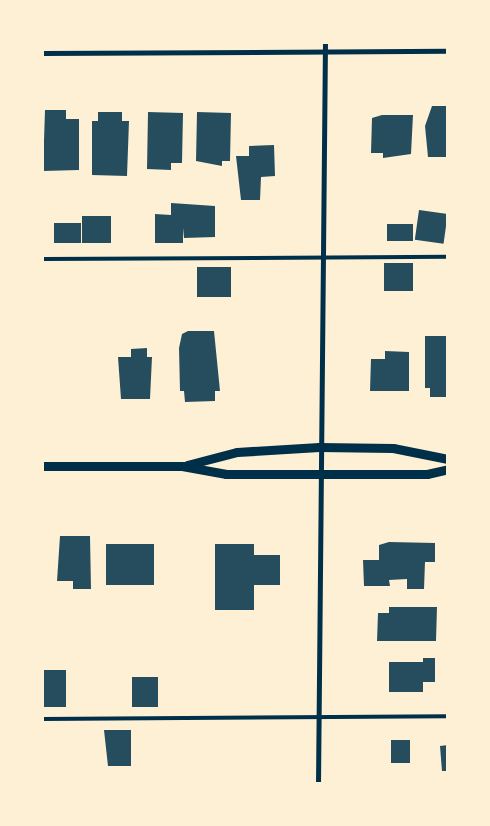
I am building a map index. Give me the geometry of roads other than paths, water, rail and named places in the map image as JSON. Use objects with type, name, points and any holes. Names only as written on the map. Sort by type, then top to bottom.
[{"type":"street","points":[[318,784],[319,447],[325,42]]},
{"type":"street","points":[[42,53],[448,51]]},
{"type":"street","points":[[182,466],[237,452],[319,447],[393,448],[448,459]]},
{"type":"street","points":[[42,466],[182,466],[226,474],[319,472],[427,474],[448,469]]},
{"type":"lane","points":[[42,259],[448,257]]},
{"type":"lane","points":[[42,719],[448,716]]}]
